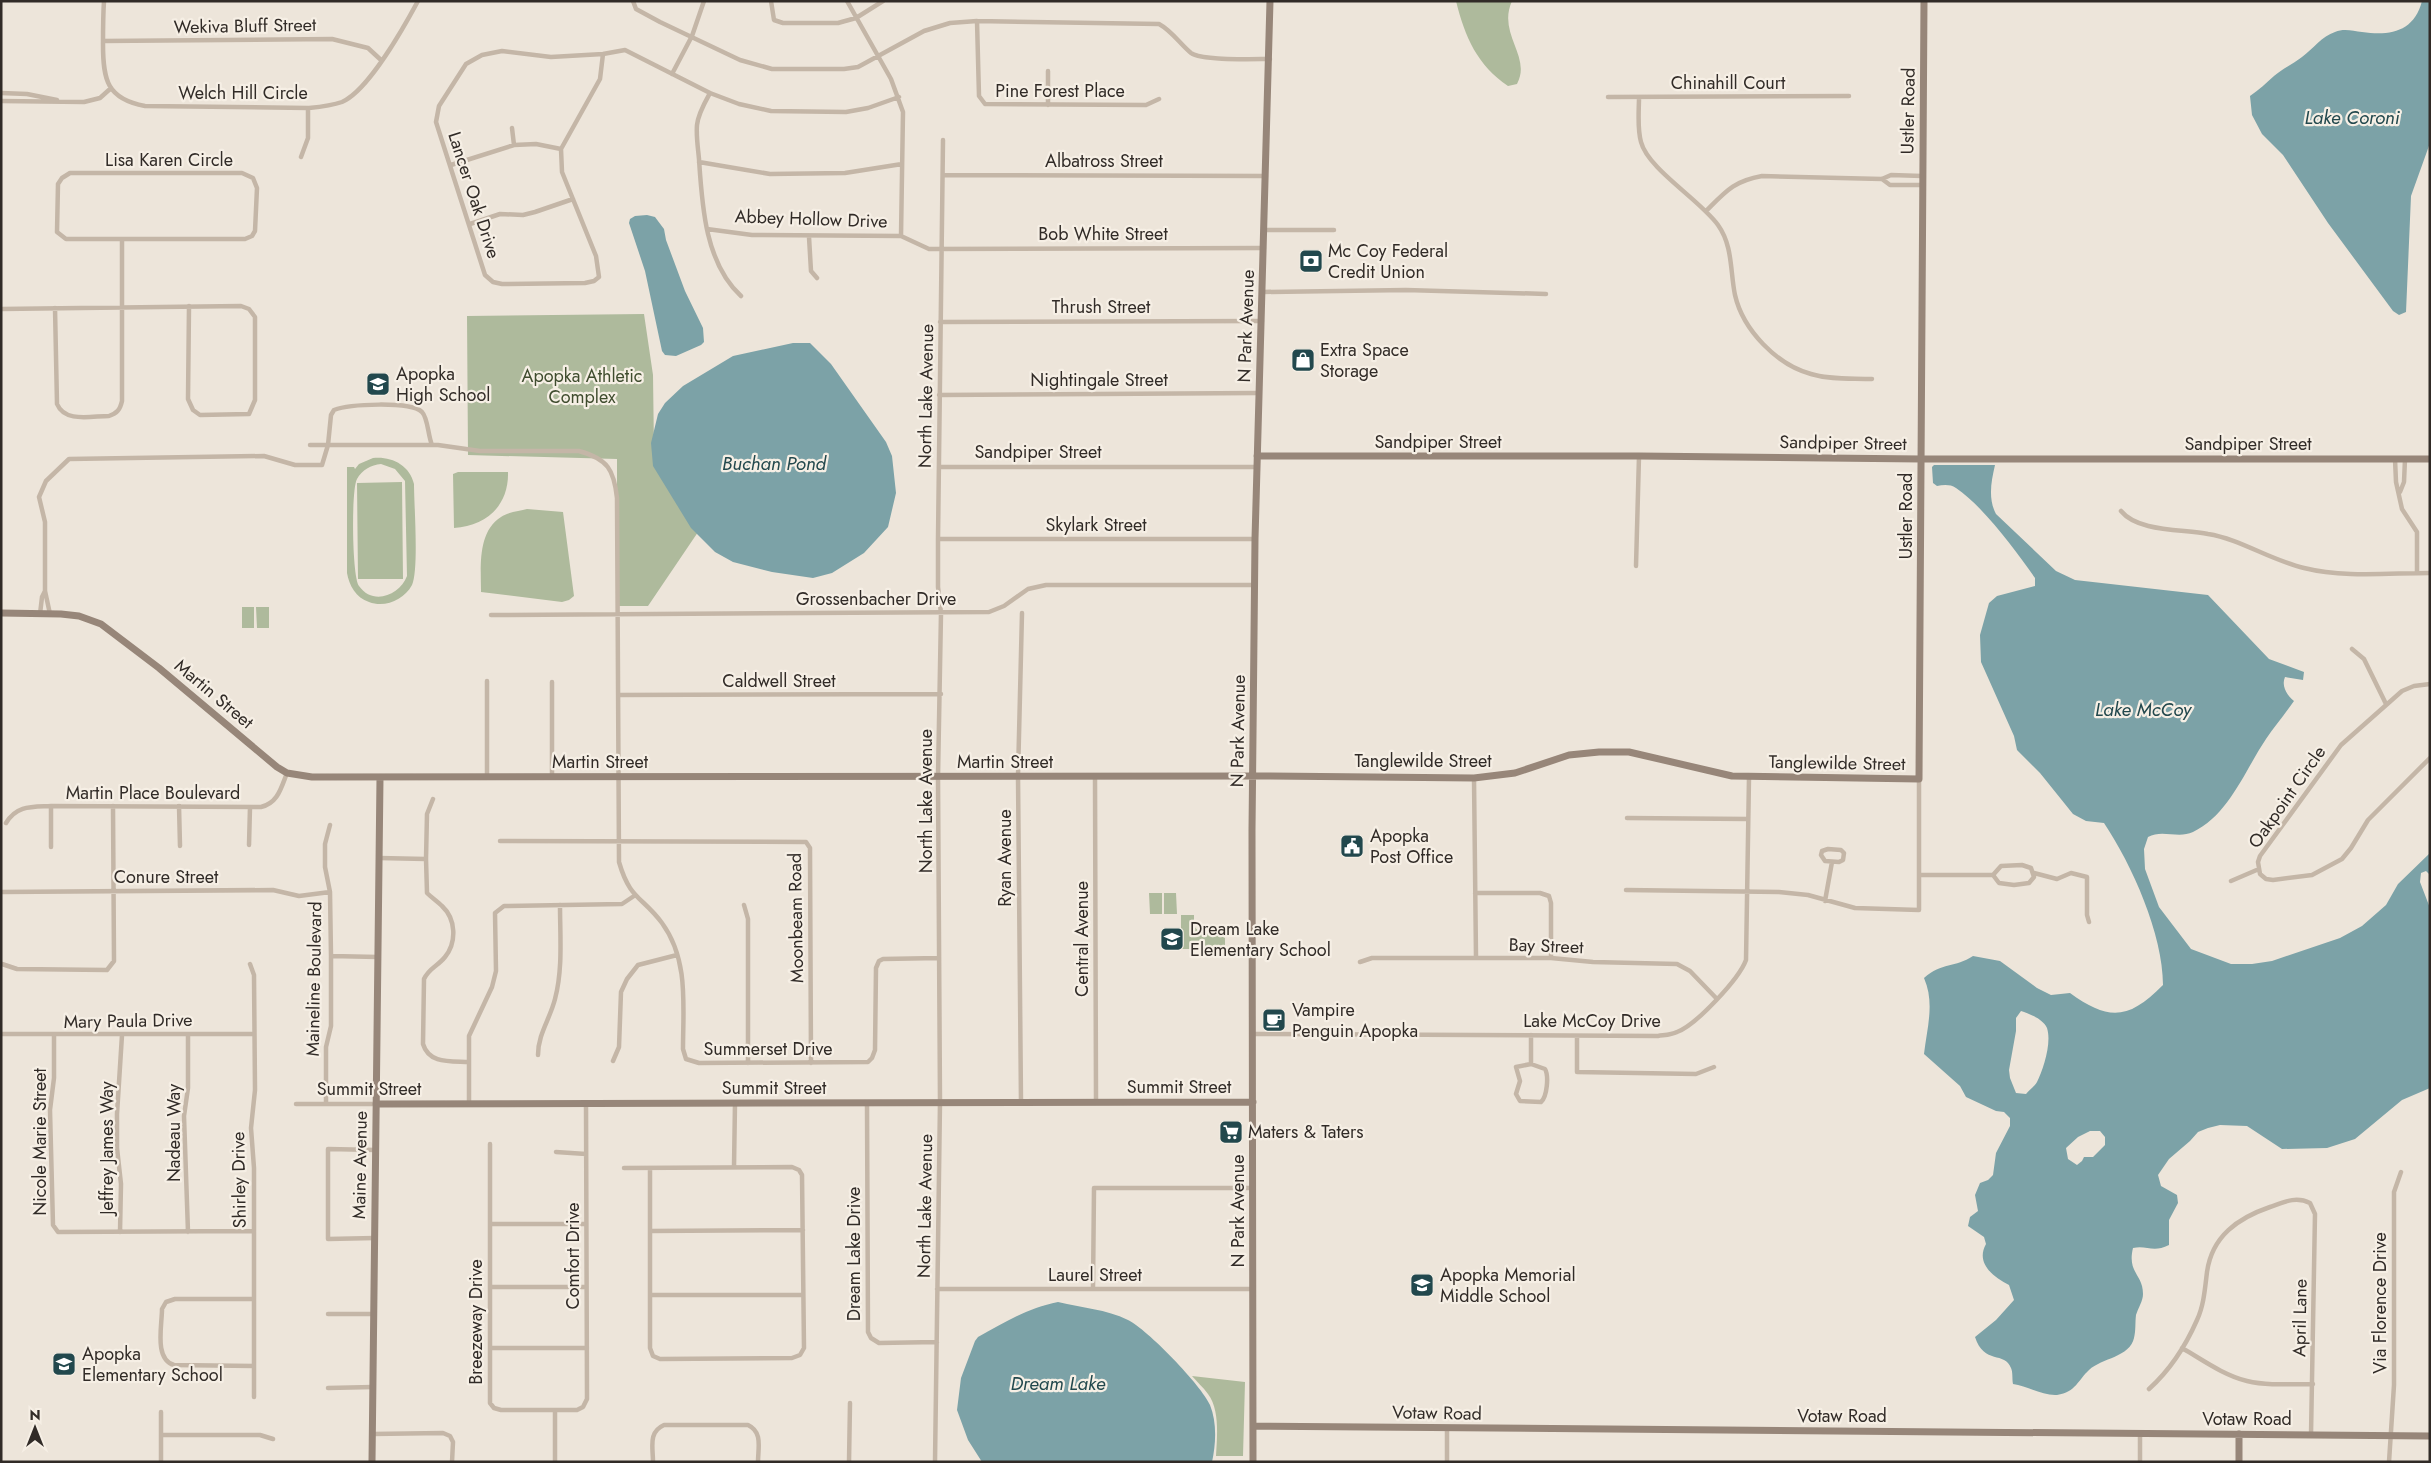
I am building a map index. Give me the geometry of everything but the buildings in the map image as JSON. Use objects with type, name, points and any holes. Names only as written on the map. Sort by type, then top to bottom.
[{"type":"street","points":[[1,101],[66,102],[92,100],[100,98],[110,89],[103,68],[104,1]]},
{"type":"street","name":"Welch Hill Circle","points":[[110,89],[130,104],[146,106],[308,108],[326,106],[343,101],[356,92],[398,38],[418,1]]},
{"type":"street","points":[[633,1],[636,9],[660,22],[740,60],[772,69],[844,69],[858,67],[924,30],[950,23],[977,21],[1159,24],[1167,28],[1193,54],[1213,58],[1270,59]]},
{"type":"street","points":[[672,74],[692,36],[704,1]]},
{"type":"street","points":[[771,1],[774,20],[783,23],[838,23],[856,18],[883,1]]},
{"type":"street","points":[[847,1],[899,97],[903,112],[901,236]]},
{"type":"street","name":"N Park Avenue","points":[[1253,1462],[1252,776],[1254,585],[1256,467],[1270,59],[1270,1]]},
{"type":"street","name":"Ustler Road","points":[[1825,901],[1855,908],[1919,910],[1924,1]]},
{"type":"street","name":"Pine Forest Place","points":[[977,21],[979,96],[985,104],[1146,105],[1159,100]]},
{"type":"street","name":"Wekiva Bluff Street","points":[[103,42],[332,39],[368,48],[381,60]]},
{"type":"street","name":"Lancer Oak Drive","points":[[561,150],[562,172],[596,256],[598,277],[594,281],[548,284],[493,282],[485,275],[436,122],[439,106],[466,64],[482,55],[502,50],[550,57],[603,54],[624,50],[710,93],[739,104],[771,111],[846,112],[868,108],[899,97]]},
{"type":"street","points":[[451,166],[514,145],[536,144],[561,150],[600,79],[603,54]]},
{"type":"street","points":[[1048,71],[1048,105]]},
{"type":"street","points":[[1,93],[27,94],[66,102]]},
{"type":"street","points":[[710,93],[697,125],[699,162],[707,229],[728,284],[740,296]]},
{"type":"street","name":"Chinahill Court","points":[[1608,97],[1849,96]]},
{"type":"street","points":[[1639,97],[1639,136],[1645,153],[1706,211],[1719,226],[1726,242],[1736,297],[1752,329],[1762,342],[1796,368],[1812,374],[1833,378],[1872,379]]},
{"type":"street","points":[[301,157],[308,138],[308,108]]},
{"type":"street","points":[[512,128],[514,145]]},
{"type":"street","name":"North Lake Avenue","points":[[936,1462],[940,1102],[938,777],[941,694],[941,613],[938,587],[938,540],[943,140]]},
{"type":"street","points":[[699,162],[770,174],[845,173],[902,164]]},
{"type":"street","name":"Lisa Karen Circle","points":[[70,174],[242,174],[253,178],[257,188],[255,231],[252,236],[245,239],[122,240],[66,239],[60,236],[57,232],[58,184],[62,178],[70,174]]},
{"type":"street","name":"Albatross Street","points":[[943,175],[1266,176]]},
{"type":"street","points":[[1706,211],[1735,184],[1745,179],[1762,176],[1882,178],[1891,175],[1922,176]]},
{"type":"street","points":[[1901,186],[1902,175]]},
{"type":"street","points":[[1882,178],[1890,185],[1922,186]]},
{"type":"street","points":[[470,224],[500,214],[523,215],[573,199]]},
{"type":"street","name":"Abbey Hollow Drive","points":[[707,229],[752,235],[809,237],[901,236],[929,249],[942,248]]},
{"type":"street","points":[[1265,230],[1334,230]]},
{"type":"street","points":[[809,237],[811,270],[817,278]]},
{"type":"street","points":[[55,308],[57,404],[60,412],[68,417],[109,416],[120,409],[122,402],[122,240]]},
{"type":"street","name":"Bob White Street","points":[[942,248],[1264,248]]},
{"type":"street","points":[[1263,292],[1406,290],[1546,294]]},
{"type":"street","points":[[1,309],[189,306],[241,306],[249,310],[256,317],[255,400],[249,414],[200,416],[190,406],[189,306]]},
{"type":"street","name":"Thrush Street","points":[[940,322],[1262,321]]},
{"type":"street","name":"Nightingale Street","points":[[939,395],[1259,394]]},
{"type":"street","points":[[50,614],[45,591],[45,522],[39,497],[46,481],[69,459],[264,456],[295,465],[322,465],[328,445],[331,415],[334,410],[398,405],[412,406],[421,411],[426,417],[427,432],[432,445]]},
{"type":"street","name":"Summerset Drive","points":[[310,445],[432,445],[480,451],[579,451],[593,455],[606,464],[615,478],[617,498],[619,862],[625,882],[634,896],[662,923],[677,955],[684,975],[685,1056],[689,1061],[699,1064],[862,1063],[872,1058],[876,1047],[876,968],[879,961],[883,959],[939,958]]},
{"type":"street","name":"Sandpiper Street","points":[[1257,456],[2430,459]]},
{"type":"street","points":[[1636,566],[1639,456]]},
{"type":"street","points":[[2395,459],[2396,482],[2400,492],[2402,509],[2417,532],[2417,573]]},
{"type":"street","points":[[2400,492],[2404,482],[2405,459]]},
{"type":"street","name":"Sandpiper Street","points":[[939,467],[1256,467]]},
{"type":"street","points":[[2121,511],[2128,520],[2174,530],[2209,534],[2234,541],[2272,559],[2306,569],[2336,572],[2430,573]]},
{"type":"street","name":"Skylark Street","points":[[938,540],[1255,539]]},
{"type":"street","name":"Grossenbacher Drive","points":[[491,615],[989,612],[1004,606],[1028,589],[1046,585],[1254,585]]},
{"type":"street","points":[[40,614],[42,597],[45,591]]},
{"type":"street","name":"Martin Street","points":[[1,613],[79,616],[101,624],[287,773],[312,778],[1252,776]]},
{"type":"street","name":"Ryan Avenue","points":[[1021,1102],[1018,776],[1022,613]]},
{"type":"street","points":[[2352,649],[2364,659],[2386,704]]},
{"type":"street","points":[[487,681],[487,777]]},
{"type":"street","points":[[552,682],[552,777]]},
{"type":"street","name":"Oakpoint Circle","points":[[2430,684],[2414,686],[2402,691],[2341,745],[2260,856],[2258,869],[2266,879],[2273,880],[2312,875],[2326,870],[2342,859],[2368,820],[2430,758]]},
{"type":"street","name":"Caldwell Street","points":[[618,696],[941,694]]},
{"type":"street","name":"Tanglewilde Street","points":[[1252,776],[1474,778],[1515,773],[1569,755],[1629,752],[1712,773],[1748,777],[1919,779]]},
{"type":"street","name":"Martin Place Boulevard","points":[[6,823],[11,815],[21,808],[51,806],[250,807],[271,804],[280,792],[287,773]]},
{"type":"street","name":"Central Avenue","points":[[1095,777],[1096,1102]]},
{"type":"street","name":"Lake McCoy Drive","points":[[1252,1034],[1658,1036],[1678,1032],[1717,999],[1741,973],[1746,960],[1748,777]]},
{"type":"street","name":"Maine Avenue","points":[[372,1462],[380,778]]},
{"type":"street","points":[[1474,778],[1476,958]]},
{"type":"street","points":[[433,799],[427,814],[426,859],[428,893],[449,914],[453,924],[453,936],[451,948],[445,957],[428,970],[424,979],[423,1044],[426,1052],[433,1058],[469,1062]]},
{"type":"street","points":[[51,806],[51,847]]},
{"type":"street","points":[[2,964],[16,969],[107,970],[114,961],[113,806]]},
{"type":"street","points":[[179,806],[180,846]]},
{"type":"street","points":[[250,807],[250,845]]},
{"type":"street","points":[[1627,818],[1748,820]]},
{"type":"street","name":"Maineline Boulevard","points":[[326,1104],[326,1047],[331,1026],[331,956],[330,892],[325,867],[325,852],[330,825]]},
{"type":"street","points":[[500,841],[618,842]]},
{"type":"street","name":"Moonbeam Road","points":[[618,842],[806,842],[810,848],[811,1063]]},
{"type":"street","points":[[1841,850],[1844,853],[1843,860],[1832,862],[1822,859],[1822,851],[1841,850]]},
{"type":"street","points":[[379,858],[426,859]]},
{"type":"street","points":[[1626,890],[1748,890],[1808,895],[1825,901],[1832,862]]},
{"type":"street","points":[[2022,865],[2031,868],[2034,874],[2031,882],[2020,885],[1999,883],[1993,875],[2000,866],[2022,865]]},
{"type":"street","points":[[2231,881],[2258,869]]},
{"type":"street","points":[[2034,874],[2057,879],[2071,873],[2087,877],[2087,916],[2089,922]]},
{"type":"street","points":[[1919,875],[1993,875]]},
{"type":"street","name":"Conure Street","points":[[1,892],[273,890],[299,896],[330,892]]},
{"type":"street","points":[[1475,893],[1540,893],[1548,896],[1551,903],[1551,958]]},
{"type":"street","points":[[468,1104],[469,1036],[492,987],[496,971],[495,913],[504,906],[622,904],[634,896]]},
{"type":"street","points":[[538,1055],[538,1042],[555,1000],[559,976],[560,905]]},
{"type":"street","points":[[744,905],[748,920],[748,1063]]},
{"type":"street","points":[[613,1061],[619,1047],[621,992],[626,979],[638,966],[677,955]]},
{"type":"street","points":[[331,956],[378,957]]},
{"type":"street","name":"Bay Street","points":[[1360,962],[1372,958],[1551,958],[1593,962],[1677,964],[1690,971],[1717,999]]},
{"type":"street","name":"Shirley Drive","points":[[250,964],[254,975],[255,1090],[251,1128],[254,1168],[254,1397]]},
{"type":"street","name":"Mary Paula Drive","points":[[1,1034],[254,1034]]},
{"type":"street","name":"Nadeau Way","points":[[188,1034],[188,1088],[184,1116],[188,1232]]},
{"type":"street","name":"Nicole Marie Street","points":[[54,1035],[54,1078],[50,1110],[53,1225],[58,1232],[254,1231]]},
{"type":"street","name":"Jeffrey James Way","points":[[120,1232],[121,1184],[117,1148],[117,1114],[122,1035]]},
{"type":"street","points":[[1531,1064],[1532,1035]]},
{"type":"street","points":[[1577,1036],[1577,1072],[1696,1074],[1714,1068]]},
{"type":"street","points":[[1531,1064],[1545,1069],[1547,1073],[1545,1098],[1541,1102],[1520,1101],[1516,1094],[1520,1081],[1516,1067],[1531,1064]]},
{"type":"street","name":"Summit Street","points":[[296,1104],[1252,1102]]},
{"type":"street","name":"Comfort Drive","points":[[582,1407],[587,1399],[586,1103]]},
{"type":"street","points":[[734,1103],[734,1167]]},
{"type":"street","name":"Dream Lake Drive","points":[[867,1103],[868,1332],[871,1338],[878,1343],[937,1342]]},
{"type":"street","name":"Breezeway Drive","points":[[490,1144],[490,1403],[494,1408],[576,1410],[582,1407]]},
{"type":"street","points":[[375,1238],[328,1239],[328,1149],[376,1150]]},
{"type":"street","points":[[556,1152],[586,1154]]},
{"type":"street","points":[[624,1168],[792,1167],[799,1170],[802,1175],[804,1348],[800,1355],[792,1358],[660,1359],[652,1356],[650,1348],[650,1169]]},
{"type":"street","name":"Via Florence Drive","points":[[2389,1462],[2389,1436],[2394,1385],[2394,1192],[2401,1172]]},
{"type":"street","points":[[1093,1288],[1094,1188],[1253,1188]]},
{"type":"street","name":"April Lane","points":[[2182,1348],[2202,1307],[2210,1257],[2226,1232],[2240,1220],[2272,1206],[2293,1199],[2303,1199],[2310,1203],[2315,1214],[2311,1435]]},
{"type":"street","points":[[490,1224],[586,1224]]},
{"type":"street","points":[[651,1231],[803,1230]]},
{"type":"street","points":[[490,1287],[586,1287]]},
{"type":"street","name":"Laurel Street","points":[[937,1289],[1253,1289]]},
{"type":"street","points":[[650,1295],[803,1295]]},
{"type":"street","points":[[254,1299],[174,1299],[166,1302],[162,1309],[162,1356],[166,1363],[174,1365],[254,1366]]},
{"type":"street","points":[[328,1314],[374,1314]]},
{"type":"street","points":[[490,1348],[587,1348]]},
{"type":"street","points":[[2149,1389],[2159,1380],[2182,1348],[2230,1376],[2247,1381],[2265,1384],[2313,1384]]},
{"type":"street","points":[[328,1388],[373,1387]]},
{"type":"street","points":[[849,1462],[850,1403]]},
{"type":"street","points":[[555,1410],[555,1462]]},
{"type":"street","points":[[161,1412],[161,1462]]},
{"type":"street","points":[[653,1462],[652,1436],[656,1428],[664,1425],[748,1425],[755,1428],[758,1435],[758,1462]]},
{"type":"street","name":"Votaw Road","points":[[1253,1426],[2430,1436]]},
{"type":"street","points":[[1447,1428],[1447,1462]]},
{"type":"street","points":[[372,1434],[443,1433],[450,1436],[453,1442],[452,1462]]},
{"type":"street","points":[[2140,1434],[2140,1462]]},
{"type":"street","points":[[2240,1434],[2240,1462]]},
{"type":"street","points":[[161,1435],[260,1435],[274,1439]]},
{"type":"green space","points":[[1456,1],[1512,1],[1509,24],[1520,64],[1517,84],[1508,86],[1497,78],[1480,59],[1468,38]]},
{"type":"green space","name":"Apopka Athletic Complex","points":[[644,314],[653,375],[654,451],[717,504],[648,606],[617,606],[617,459],[468,455],[467,316]]},
{"type":"green space","points":[[373,458],[393,460],[404,467],[412,477],[414,484],[416,552],[414,577],[412,585],[404,595],[388,603],[375,604],[364,600],[351,586],[347,573],[347,467],[354,467],[355,469],[359,464]],"holes":[[[381,464],[395,469],[405,481],[407,576],[404,583],[392,593],[386,596],[371,596],[359,586],[355,567],[353,533],[355,486],[359,476],[370,467]]]},
{"type":"green space","points":[[458,472],[508,472],[504,495],[500,504],[493,512],[476,523],[454,528],[453,474]]},
{"type":"green space","points":[[402,482],[403,579],[358,579],[357,483]]},
{"type":"green space","points":[[527,509],[563,512],[574,596],[569,600],[562,602],[481,592],[482,551],[488,532],[493,524],[504,515]]},
{"type":"green space","points":[[242,607],[254,607],[254,628],[242,628]]},
{"type":"green space","points":[[256,607],[269,607],[269,628],[257,628]]},
{"type":"green space","points":[[1149,893],[1162,893],[1162,914],[1150,914]]},
{"type":"green space","points":[[1164,893],[1176,893],[1177,914],[1164,914]]},
{"type":"green space","points":[[1181,915],[1194,915],[1194,926],[1199,932],[1219,932],[1225,938],[1225,949],[1181,949]]},
{"type":"green space","points":[[1192,1376],[1245,1382],[1243,1456],[1216,1456],[1217,1424],[1212,1400]]},
{"type":"water","name":"Lake Coroni","points":[[2422,1],[2430,1],[2430,143],[2411,196],[2406,312],[2399,315],[2393,311],[2328,223],[2283,155],[2262,134],[2252,115],[2250,96],[2277,73],[2302,57],[2330,34],[2342,30],[2382,33],[2400,30],[2413,19]]},
{"type":"water","points":[[647,215],[655,217],[664,229],[666,240],[685,291],[703,328],[704,342],[676,356],[665,355],[662,351],[645,271],[629,223],[630,219],[635,216]]},
{"type":"water","name":"Buchan Pond","points":[[793,343],[810,343],[831,364],[886,442],[892,456],[896,493],[888,527],[864,553],[832,573],[813,578],[772,572],[733,562],[715,552],[691,528],[653,466],[651,443],[658,414],[665,403],[683,386],[733,356]]},
{"type":"water","name":"Lake McCoy","points":[[1934,465],[1995,465],[1991,484],[1991,496],[1996,514],[2056,571],[2075,580],[2208,595],[2269,659],[2304,672],[2303,680],[2285,677],[2285,690],[2294,701],[2266,739],[2235,791],[2217,815],[2206,824],[2187,834],[2159,834],[2148,837],[2144,849],[2145,869],[2159,907],[2191,949],[2231,964],[2252,964],[2272,961],[2340,938],[2362,926],[2386,905],[2398,884],[2430,853],[2430,875],[2426,871],[2421,873],[2420,882],[2430,908],[2430,1088],[2402,1100],[2355,1139],[2327,1148],[2282,1149],[2247,1126],[2220,1125],[2198,1132],[2169,1159],[2158,1175],[2161,1186],[2177,1195],[2178,1203],[2169,1220],[2169,1245],[2154,1249],[2133,1248],[2132,1263],[2141,1282],[2143,1294],[2136,1315],[2135,1335],[2131,1344],[2121,1353],[2089,1370],[2073,1388],[2057,1395],[2046,1394],[2013,1384],[2012,1370],[2008,1363],[1989,1355],[1979,1346],[1975,1337],[1996,1320],[2014,1300],[2009,1285],[1992,1274],[1984,1264],[1983,1251],[1986,1244],[1984,1237],[1968,1226],[1970,1217],[1978,1211],[1975,1195],[1980,1183],[1988,1180],[1993,1175],[1996,1153],[2010,1126],[2010,1118],[2004,1112],[1996,1111],[1966,1097],[1960,1086],[1924,1054],[1930,1006],[1924,978],[1943,967],[1973,956],[2000,961],[2037,988],[2051,995],[2070,993],[2097,1009],[2119,1013],[2140,1005],[2163,985],[2162,965],[2152,922],[2135,879],[2115,840],[2104,823],[2086,821],[2073,814],[2040,773],[2017,750],[2014,736],[1981,662],[1980,635],[1989,603],[1997,596],[2035,586],[2035,578],[2009,542],[1977,506],[1954,487],[1946,485],[1937,486],[1933,483],[1932,467]],"holes":[[[2021,1011],[2043,1022],[2048,1034],[2048,1049],[2042,1071],[2037,1082],[2026,1094],[2016,1093],[2009,1070],[2016,1031],[2016,1018]],[[2090,1131],[2100,1131],[2105,1137],[2105,1145],[2093,1157],[2084,1157],[2077,1165],[2068,1159],[2066,1148],[2078,1137]]]},
{"type":"water","name":"Dream Lake","points":[[1058,1302],[1103,1311],[1128,1320],[1148,1334],[1186,1372],[1210,1405],[1215,1433],[1212,1462],[982,1462],[968,1440],[957,1410],[961,1378],[975,1341],[978,1337],[1017,1316]]},
{"type":"place","name":"Mc Coy Federal Credit Union","points":[[1311,261]]},
{"type":"place","name":"Extra Space Storage","points":[[1303,360]]},
{"type":"place","name":"Apopka High School","points":[[378,384]]},
{"type":"place","name":"Apopka Post Office","points":[[1352,846]]},
{"type":"place","name":"Dream Lake Elementary School","points":[[1172,939]]},
{"type":"place","name":"Vampire Penguin Apopka","points":[[1274,1020]]},
{"type":"place","name":"Maters & Taters","points":[[1231,1132]]},
{"type":"place","name":"Apopka Memorial Middle School","points":[[1422,1285]]},
{"type":"place","name":"Apopka Elementary School","points":[[64,1364]]}]
